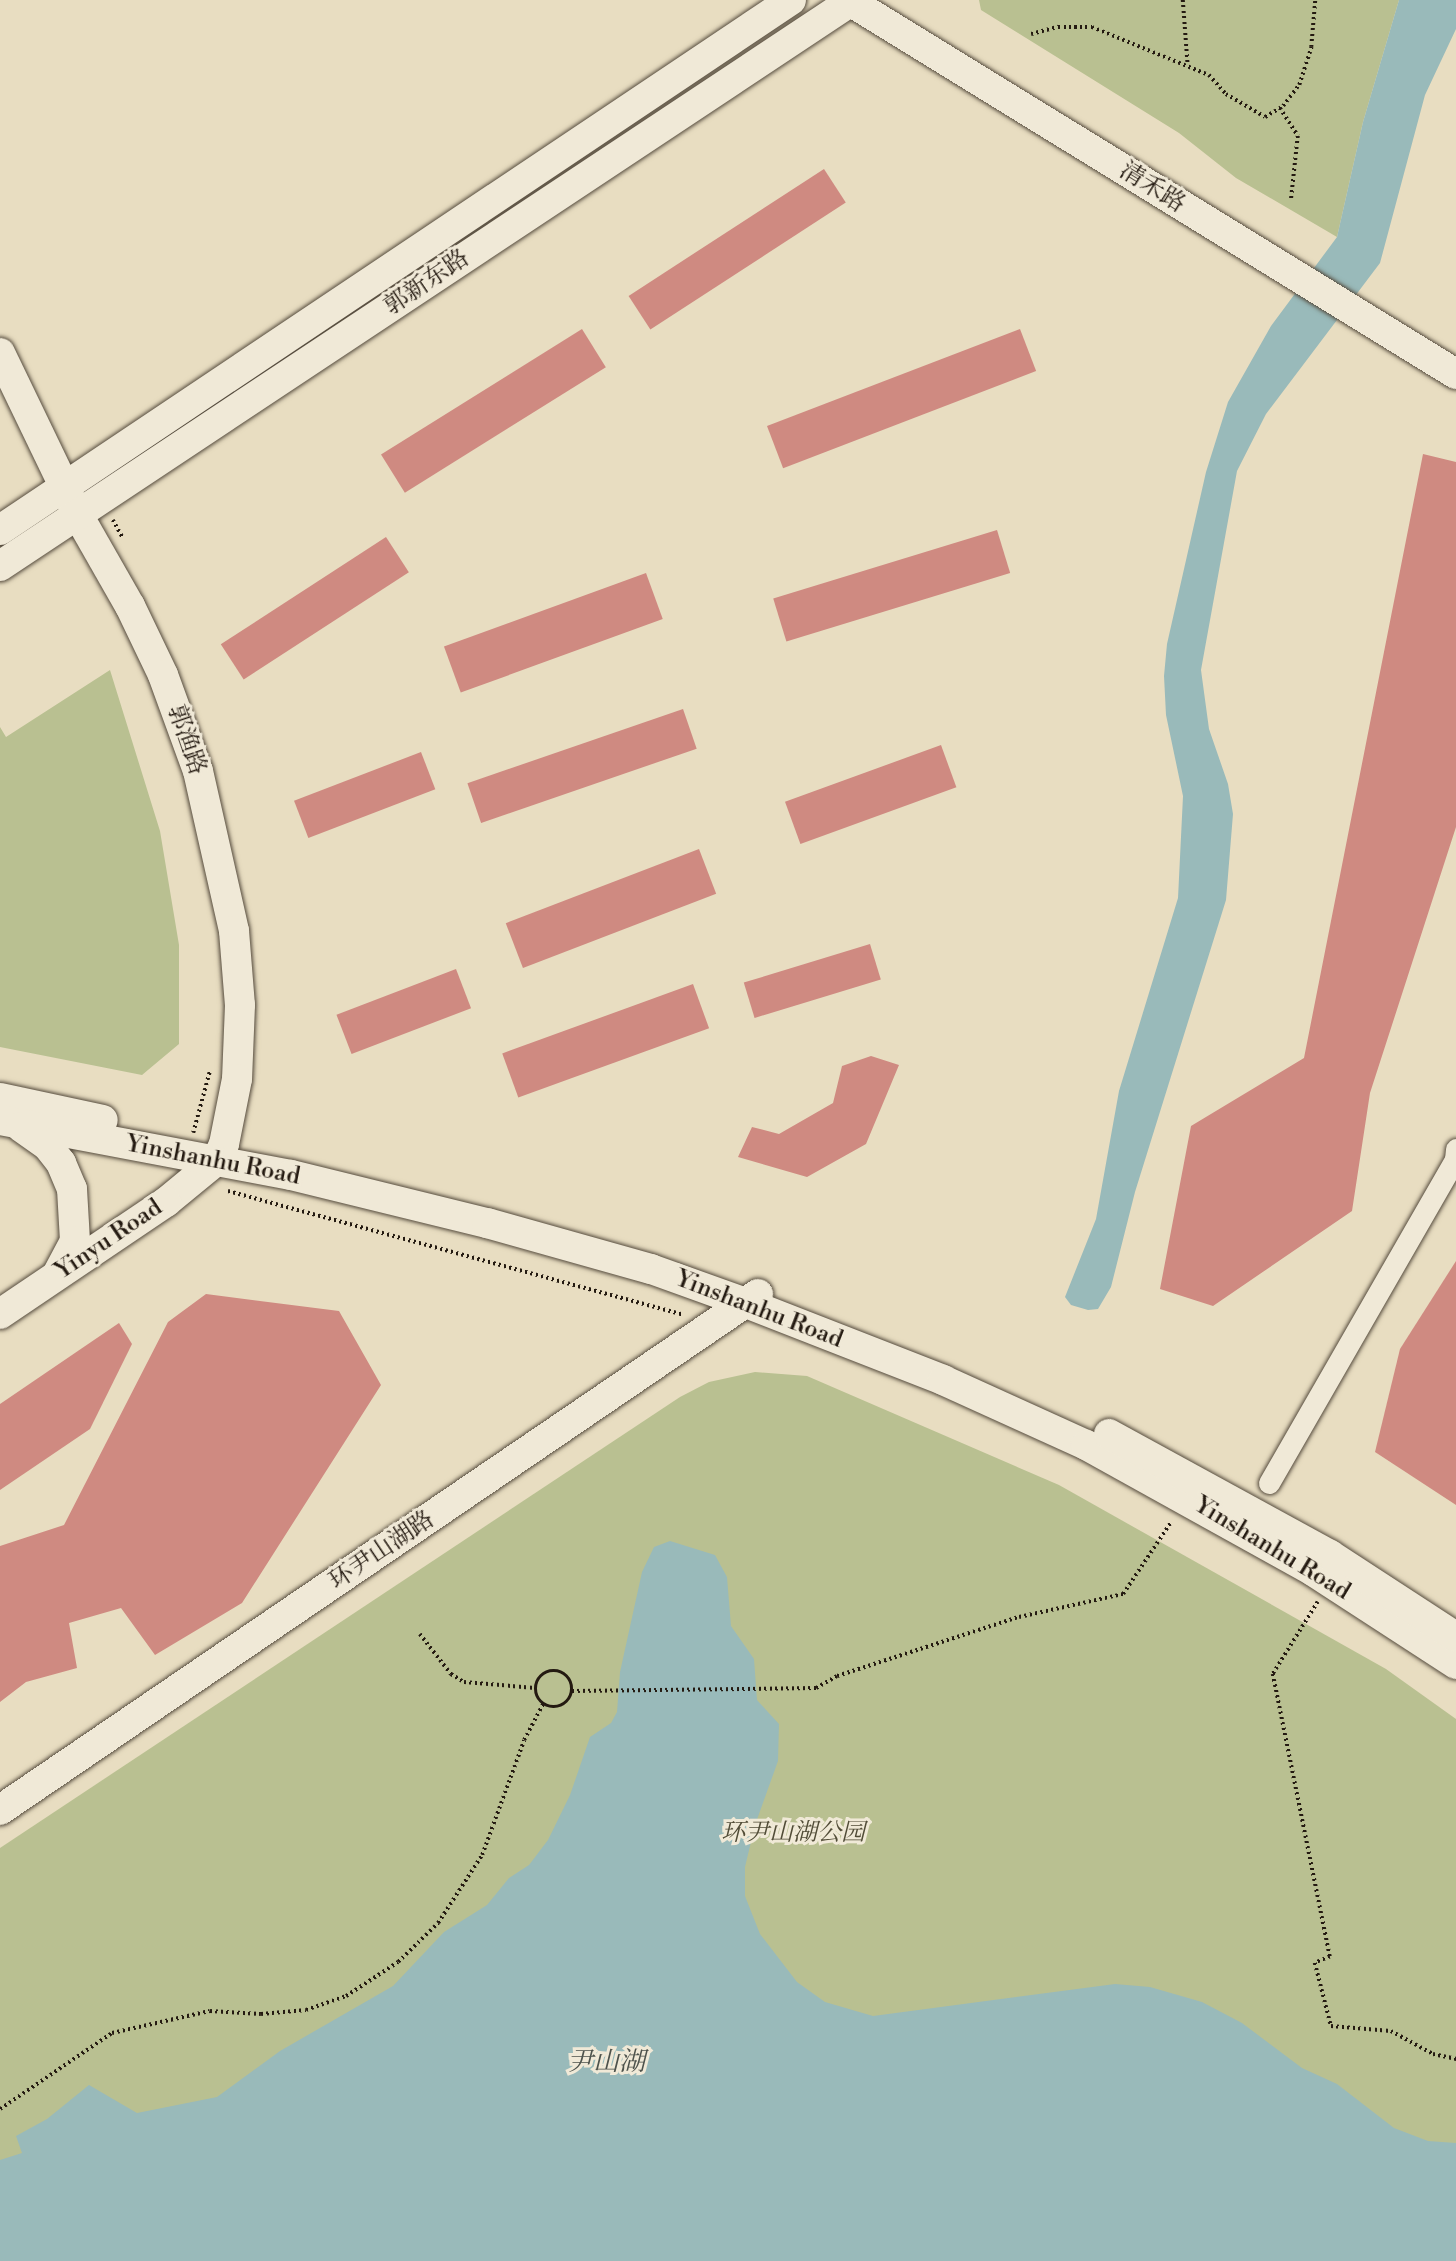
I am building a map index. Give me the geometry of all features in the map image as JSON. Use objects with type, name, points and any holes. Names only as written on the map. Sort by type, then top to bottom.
[{"type":"main road","name":"郭新东路","points":[[0,530],[791,0]]},
{"type":"main road","name":"郭新东路","points":[[0,566],[850,1]]},
{"type":"main road","name":"清禾路","points":[[850,1],[1456,374]]},
{"type":"main road","name":"郭渔路","points":[[0,352],[66,486],[90,507],[163,675],[198,771],[221,860],[234,931],[240,1005],[237,1079],[211,1162]]},
{"type":"main road","name":"Yinshanhu Road","points":[[0,1098],[191,1138],[211,1162]]},
{"type":"main road","name":"Yinshanhu Road","points":[[7,1122],[211,1162],[487,1223],[754,1297],[947,1360],[1097,1428],[1214,1488],[1456,1637]]},
{"type":"main road","points":[[7,1122],[47,1145],[61,1163],[72,1189],[75,1241],[56,1276]]},
{"type":"main road","name":"Yinyu Road","points":[[0,1314],[211,1162]]},
{"type":"main road","name":"Yinshanhu Road","points":[[754,1297],[1086,1445],[1330,1582],[1456,1664]]},
{"type":"main road","name":"环尹山湖路","points":[[0,1810],[754,1297]]},
{"type":"street","points":[[1269,1483],[1455,1159],[1456,1149]]},
{"type":"path","points":[[1183,0],[1188,66]]},
{"type":"path","points":[[1031,33],[1092,27],[1209,75],[1257,116],[1273,115],[1299,85],[1307,59],[1315,0]]},
{"type":"path","points":[[1280,108],[1298,136],[1291,201]]},
{"type":"path","points":[[90,507],[128,548]]},
{"type":"path","points":[[191,1138],[211,1063]]},
{"type":"path","points":[[211,1162],[716,1324]]},
{"type":"path","points":[[572,1690],[816,1688],[837,1676],[1019,1617],[1123,1594],[1186,1499]]},
{"type":"path","points":[[1330,1582],[1273,1674],[1330,1957],[1315,1963],[1331,2025],[1391,2031],[1433,2054],[1456,2059]]},
{"type":"path","points":[[421,1634],[451,1674],[464,1682],[535,1688]]},
{"type":"path","points":[[535,1688],[546,1672],[558,1671],[569,1678],[572,1690],[562,1706],[543,1704]]},
{"type":"path","points":[[535,1688],[543,1704]]},
{"type":"path","points":[[0,2109],[112,2033],[210,2011],[261,2014],[306,2010],[346,1996],[398,1962],[438,1923],[482,1855],[524,1740],[543,1704]]},
{"type":"green space","points":[[979,0],[1399,0],[1363,122],[1337,237],[1236,178],[1179,133],[981,10]]},
{"type":"green space","points":[[110,670],[160,831],[179,945],[179,1044],[142,1075],[0,1047],[0,727],[6,737]]},
{"type":"green space","name":"环尹山湖公园","points":[[755,1372],[807,1376],[1059,1485],[1386,1669],[1456,1719],[1456,2261],[0,2261],[0,1848],[680,1397],[709,1382]]},
{"type":"water","points":[[1399,0],[1456,0],[1456,29],[1425,95],[1380,263],[1266,414],[1237,471],[1201,670],[1209,729],[1228,784],[1233,814],[1226,900],[1135,1192],[1111,1287],[1098,1309],[1088,1310],[1071,1305],[1065,1297],[1096,1219],[1119,1091],[1178,898],[1183,796],[1166,715],[1164,676],[1167,644],[1206,472],[1228,402],[1271,326],[1337,237],[1363,122]]},
{"type":"water","name":"尹山湖","points":[[670,1541],[715,1555],[727,1577],[731,1626],[754,1659],[757,1700],[779,1724],[778,1761],[755,1825],[745,1867],[745,1896],[760,1934],[797,1982],[825,2002],[873,2016],[1115,1984],[1150,1987],[1202,2002],[1242,2023],[1302,2068],[1337,2084],[1394,2128],[1428,2141],[1456,2143],[1456,2261],[0,2261],[0,2160],[22,2153],[16,2136],[47,2119],[89,2085],[137,2113],[217,2097],[280,2051],[393,1986],[444,1932],[487,1905],[509,1878],[529,1865],[548,1840],[570,1795],[590,1737],[611,1723],[617,1712],[620,1672],[642,1572],[654,1547]]},
{"type":"building","points":[[824,169],[846,203],[650,329],[629,296]]},
{"type":"building","points":[[582,329],[606,367],[405,493],[381,455]]},
{"type":"building","points":[[1020,329],[1036,371],[783,468],[767,426]]},
{"type":"building","points":[[1423,454],[1456,462],[1456,827],[1370,1093],[1352,1211],[1213,1306],[1160,1289],[1191,1126],[1304,1058]]},
{"type":"building","points":[[997,530],[1010,573],[786,641],[773,598]]},
{"type":"building","points":[[386,537],[409,572],[244,680],[221,644]]},
{"type":"building","points":[[646,573],[663,619],[461,693],[444,647]]},
{"type":"building","points":[[683,709],[697,749],[481,823],[467,783]]},
{"type":"building","points":[[941,745],[956,787],[800,844],[785,802]]},
{"type":"building","points":[[421,752],[435,789],[308,838],[294,801]]},
{"type":"building","points":[[699,849],[716,894],[523,968],[506,923]]},
{"type":"building","points":[[870,944],[881,979],[755,1018],[744,983]]},
{"type":"building","points":[[456,969],[471,1008],[352,1054],[337,1015]]},
{"type":"building","points":[[693,984],[709,1028],[518,1098],[502,1053]]},
{"type":"building","points":[[871,1056],[899,1065],[866,1144],[807,1177],[738,1157],[752,1127],[779,1134],[833,1103],[842,1066]]},
{"type":"building","points":[[1456,1261],[1456,1505],[1375,1452],[1400,1349]]},
{"type":"building","points":[[206,1294],[339,1311],[381,1385],[242,1603],[155,1655],[121,1608],[69,1623],[77,1668],[26,1682],[0,1702],[0,1546],[64,1525],[168,1322]]},
{"type":"building","points":[[119,1323],[132,1344],[90,1429],[0,1490],[0,1404]]}]
